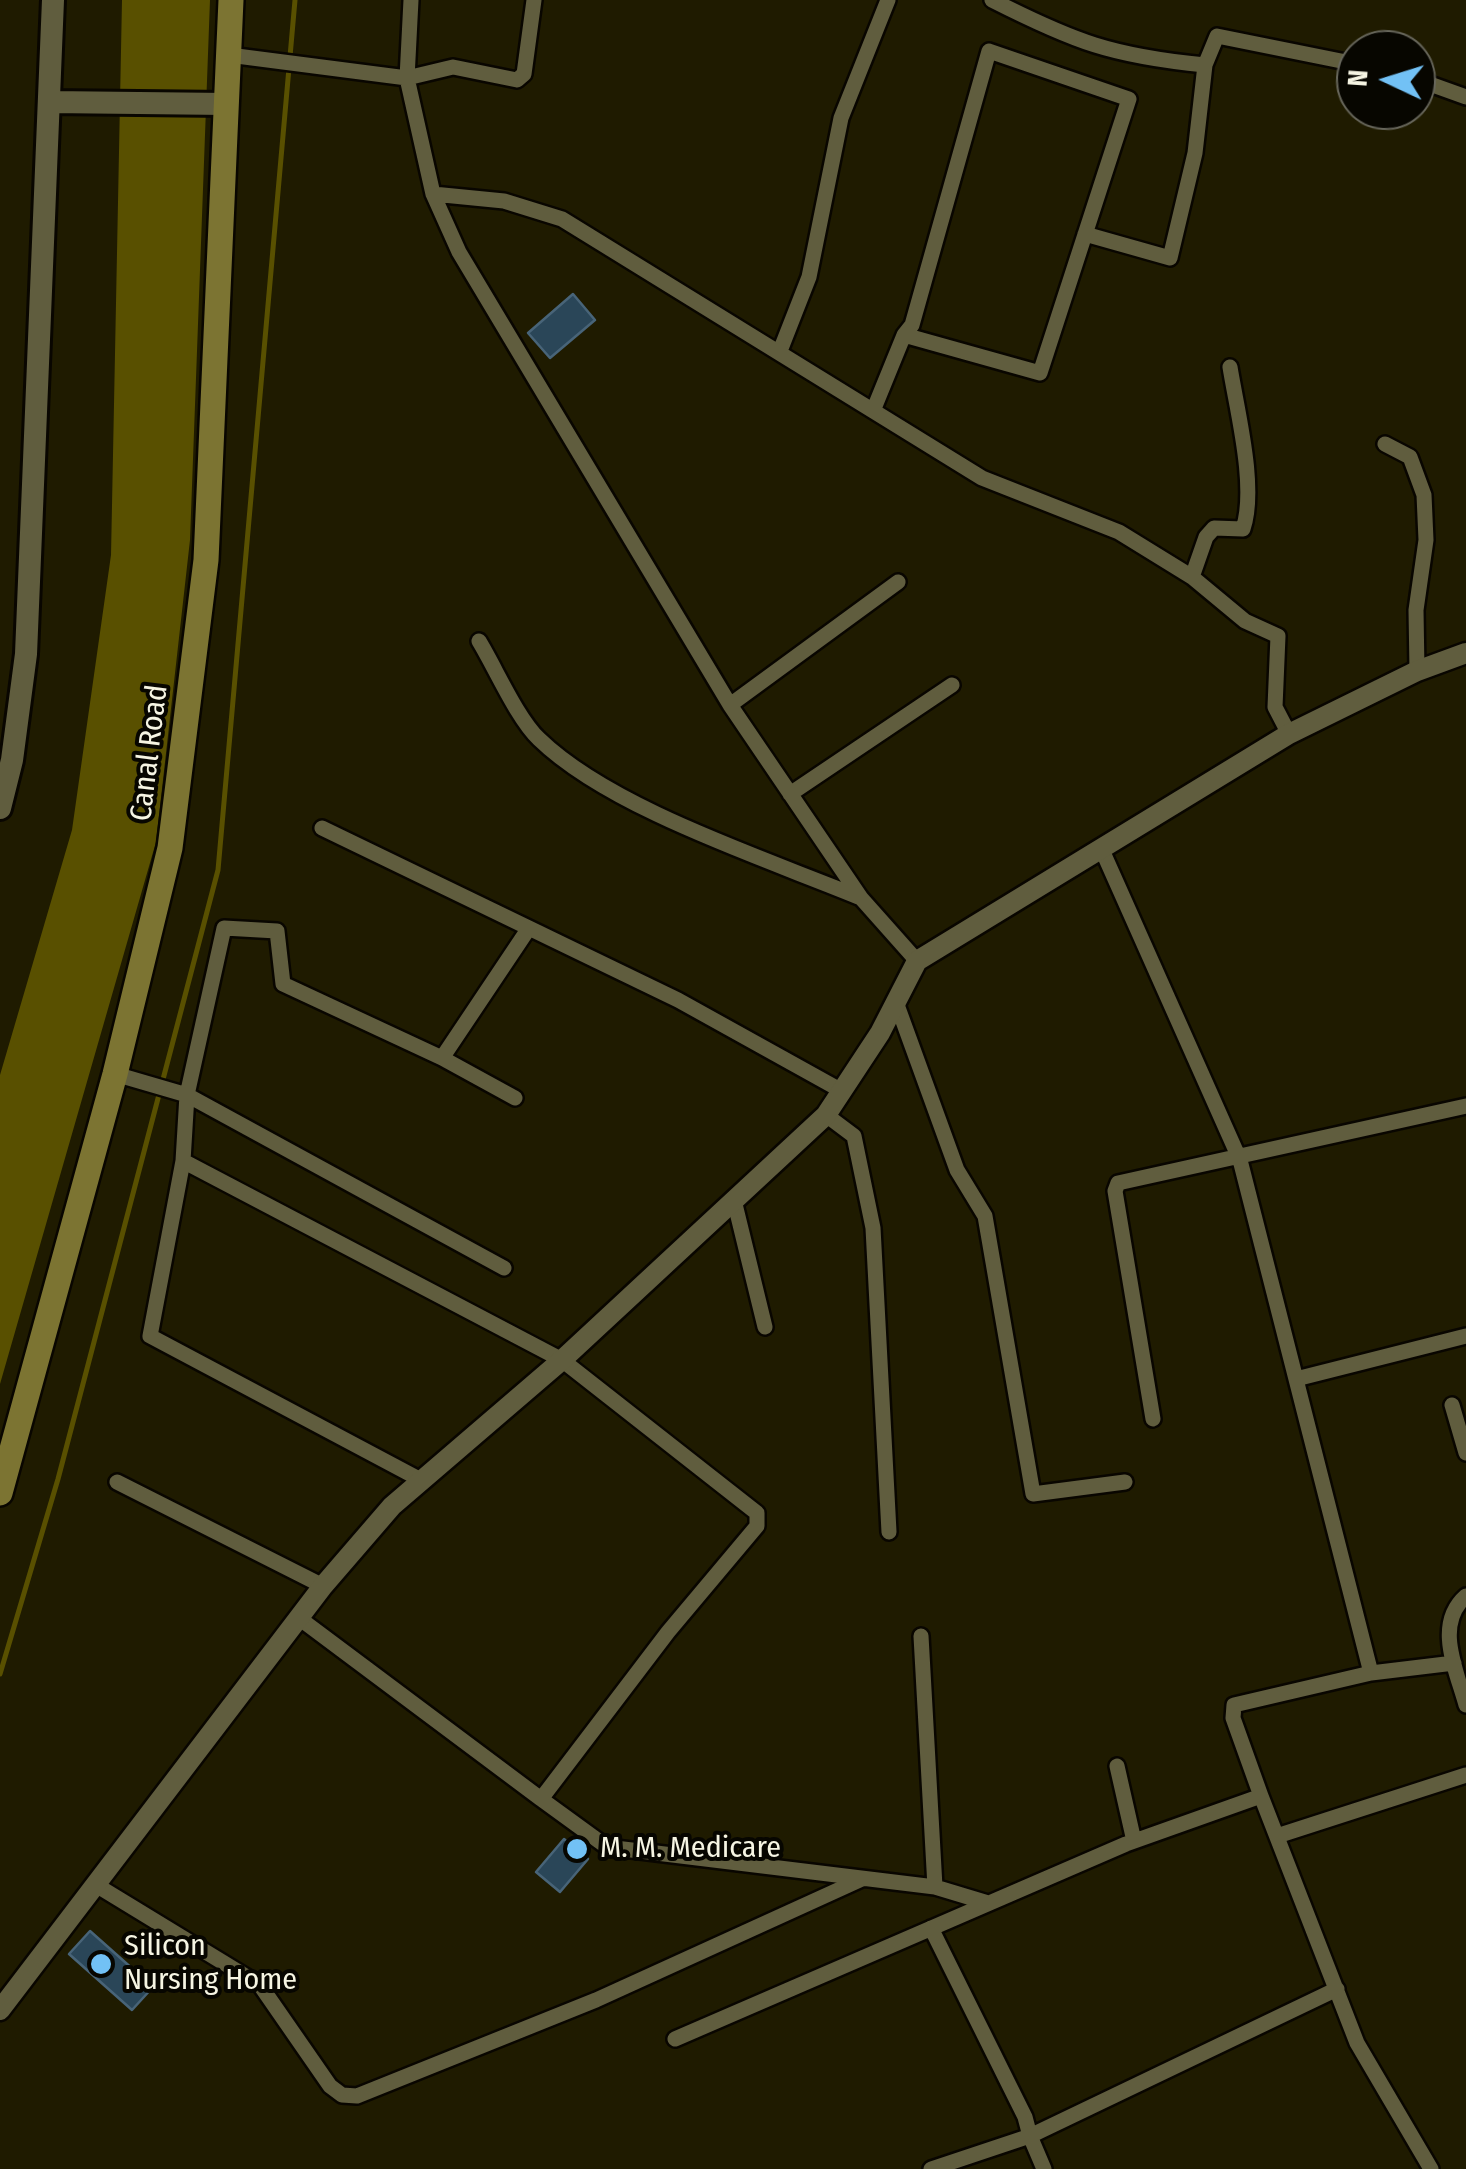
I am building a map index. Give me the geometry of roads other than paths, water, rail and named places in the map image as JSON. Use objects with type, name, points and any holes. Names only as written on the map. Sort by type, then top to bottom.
[{"type":"main road","points":[[0,808],[26,654],[53,0]]},
{"type":"main road","name":"Canal Road","points":[[0,1493],[115,1074],[170,848],[206,560],[218,104],[229,55],[230,0]]},
{"type":"main road","points":[[50,102],[218,104]]},
{"type":"street","points":[[411,0],[407,78],[433,194],[459,252],[730,704],[861,898],[917,961]]},
{"type":"street","points":[[229,55],[407,78],[452,67],[517,80],[524,74],[534,0]]},
{"type":"street","points":[[780,351],[809,278],[842,118],[888,0]]},
{"type":"street","points":[[992,0],[1074,42],[1132,58],[1205,65]]},
{"type":"street","points":[[1085,234],[1170,258],[1195,153],[1205,65],[1217,36],[1336,60]]},
{"type":"street","points":[[873,412],[904,335],[912,325],[990,51],[1129,99],[1040,374],[904,335]]},
{"type":"street","points":[[1436,86],[1466,96]]},
{"type":"street","points":[[433,194],[504,202],[562,219],[982,478],[1119,532],[1192,576],[1245,621],[1278,636],[1275,708],[1289,734]]},
{"type":"street","points":[[1192,576],[1206,537],[1214,528],[1243,529],[1246,518],[1244,453],[1230,367]]},
{"type":"street","points":[[1385,444],[1410,457],[1424,495],[1426,540],[1416,610],[1417,671]]},
{"type":"street","points":[[730,704],[898,582]]},
{"type":"street","points":[[479,641],[538,738],[630,801],[861,898]]},
{"type":"street","points":[[0,2010],[298,1618],[392,1506],[562,1360],[826,1115],[917,961],[1289,734],[1417,671],[1466,653]]},
{"type":"street","points":[[790,794],[952,684]]},
{"type":"street","points":[[322,828],[678,1000],[842,1090]]},
{"type":"street","points":[[1102,850],[1240,1160],[1371,1672]]},
{"type":"street","points":[[421,1480],[150,1336],[183,1161],[187,1096],[224,928],[277,930],[283,984],[442,1058],[515,1098]]},
{"type":"street","points":[[442,1058],[529,928]]},
{"type":"street","points":[[896,1002],[957,1170],[985,1216],[1033,1494],[1125,1482]]},
{"type":"street","points":[[115,1074],[187,1096],[504,1268]]},
{"type":"street","points":[[1152,1419],[1114,1191],[1118,1183],[1465,1110]]},
{"type":"street","points":[[826,1115],[854,1136],[873,1228],[889,1532]]},
{"type":"street","points":[[183,1161],[562,1360],[759,1519],[541,1799]]},
{"type":"street","points":[[734,1200],[765,1327]]},
{"type":"street","points":[[1296,1379],[1466,1336]]},
{"type":"street","points":[[1452,1405],[1466,1454]]},
{"type":"street","points":[[117,1482],[323,1586]]},
{"type":"street","points":[[1466,1596],[1450,1613],[1454,1664],[1466,1705]]},
{"type":"street","points":[[298,1618],[607,1847],[935,1887],[988,1903]]},
{"type":"street","points":[[921,1636],[935,1887]]},
{"type":"street","points":[[1431,2169],[1357,2043],[1233,1718],[1234,1704],[1371,1672],[1454,1664]]},
{"type":"street","points":[[1117,1766],[1134,1842]]},
{"type":"street","points":[[1277,1836],[1466,1775]]},
{"type":"street","points":[[675,2039],[1134,1842],[1262,1796]]},
{"type":"street","points":[[96,1885],[260,1985],[330,2086],[342,2095],[358,2096],[580,2007],[866,1878]]},
{"type":"street","points":[[930,1928],[1025,2117],[1044,2169]]},
{"type":"street","points":[[931,2169],[1030,2136],[1336,1989]]},
{"type":"waterway","points":[[0,1674],[58,1479],[218,870],[295,0]]},
{"type":"place","name":"M. M. Medicare","points":[[577,1849]]},
{"type":"place","name":"Silicon Nursing Home","points":[[101,1964]]}]
